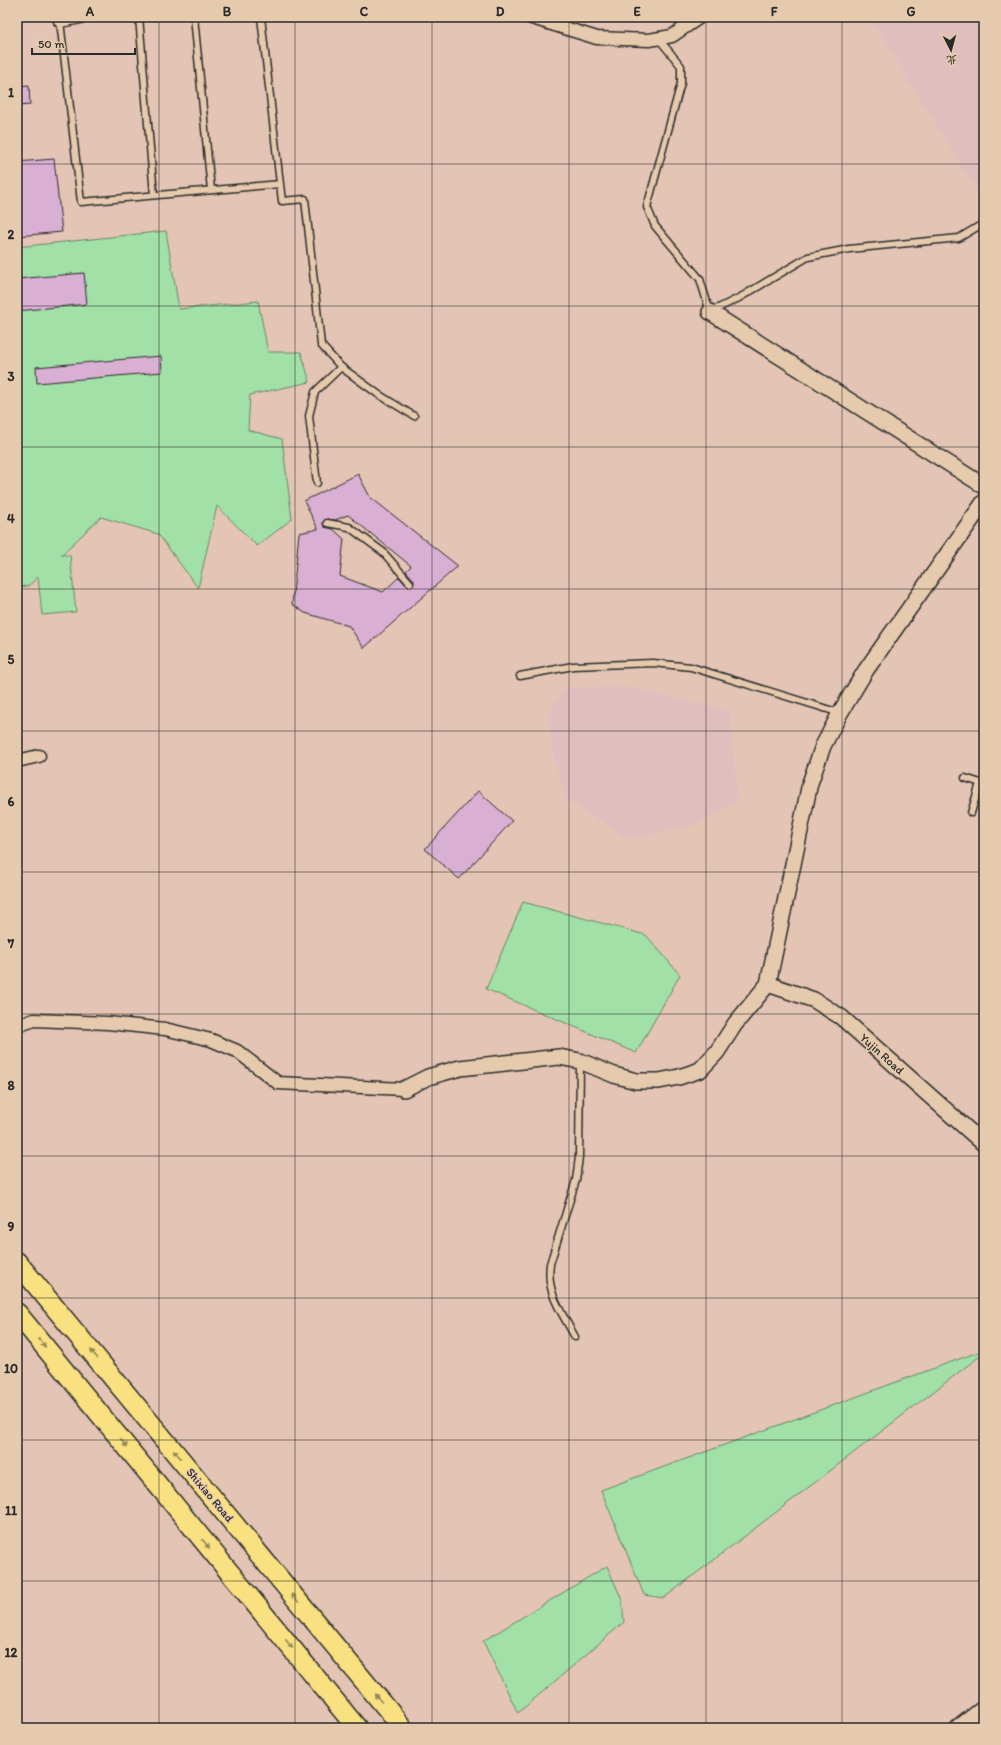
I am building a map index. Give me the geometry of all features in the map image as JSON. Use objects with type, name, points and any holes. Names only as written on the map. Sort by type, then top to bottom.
[{"type":"main road","name":"Shixiao Road","points":[[17,1262],[403,1728]]},
{"type":"main road","points":[[17,1313],[357,1728]]},
{"type":"street","points":[[60,21],[82,17]]},
{"type":"street","points":[[528,17],[597,38],[649,40],[672,36],[700,17]]},
{"type":"street","points":[[710,312],[984,486]]},
{"type":"street","points":[[17,1026],[34,1020],[108,1023],[165,1029],[211,1040],[237,1051],[278,1083],[404,1089],[428,1077],[460,1068],[559,1057],[580,1061],[614,1075],[636,1081],[659,1081],[680,1077],[700,1070],[717,1052],[735,1024],[768,984],[810,783],[823,746],[840,713],[866,670],[984,502]]},
{"type":"street","points":[[17,761],[39,756]]},
{"type":"street","name":"Yujin Road","points":[[768,984],[814,1000],[841,1017],[984,1144]]},
{"type":"street","points":[[958,1728],[984,1708]]},
{"type":"lane","points":[[139,17],[154,195]]},
{"type":"lane","points":[[194,17],[211,190]]},
{"type":"lane","points":[[261,17],[282,201],[305,199],[321,345],[341,367],[378,394],[414,416]]},
{"type":"lane","points":[[60,21],[80,202],[280,184]]},
{"type":"lane","points":[[658,38],[681,66],[681,83],[647,207],[654,226],[700,279],[710,312],[739,298],[808,257],[849,249],[959,238],[984,223]]},
{"type":"lane","points":[[317,483],[310,416],[311,410],[315,392],[341,367]]},
{"type":"lane","points":[[327,523],[349,527],[383,552],[410,583]]},
{"type":"lane","points":[[520,676],[573,666],[653,663],[691,667],[840,713]]},
{"type":"lane","points":[[965,778],[982,783],[971,813]]},
{"type":"lane","points":[[575,1337],[551,1291],[548,1278],[550,1264],[576,1180],[580,1157],[580,1061]]},
{"type":"shaded area","points":[[869,17],[984,17],[984,203]]},
{"type":"shaded area","points":[[626,687],[730,710],[738,802],[691,827],[629,839],[565,799],[553,754],[548,717],[563,688]]},
{"type":"green space","points":[[166,231],[179,309],[258,301],[268,352],[301,352],[310,382],[250,395],[248,430],[282,439],[292,519],[257,546],[217,506],[198,588],[158,534],[101,517],[61,555],[70,555],[76,612],[42,615],[38,577],[28,586],[17,587],[17,479],[19,479],[17,463],[17,247]]},
{"type":"green space","points":[[523,902],[646,935],[680,975],[636,1053],[486,989]]},
{"type":"green space","points":[[984,1350],[984,1353],[664,1598],[644,1595],[601,1490]]},
{"type":"green space","points":[[607,1566],[622,1600],[624,1622],[518,1713],[483,1641]]},
{"type":"building","points":[[29,85],[30,105],[17,106],[17,86]]},
{"type":"building","points":[[54,159],[62,232],[17,236],[17,162]]},
{"type":"building","points":[[84,273],[87,304],[17,311],[17,279]]},
{"type":"building","points":[[161,356],[162,372],[37,383],[36,367]]},
{"type":"building","points":[[358,474],[370,497],[458,566],[364,648],[349,626],[305,613],[292,604],[299,533],[318,529],[304,501]],"holes":[[[348,515],[411,566],[406,571],[414,580],[413,586],[408,587],[399,577],[383,592],[340,576],[344,539],[333,529],[324,527],[323,523],[326,519],[335,520]]]},
{"type":"building","points":[[478,791],[512,821],[459,879],[425,849]]}]
